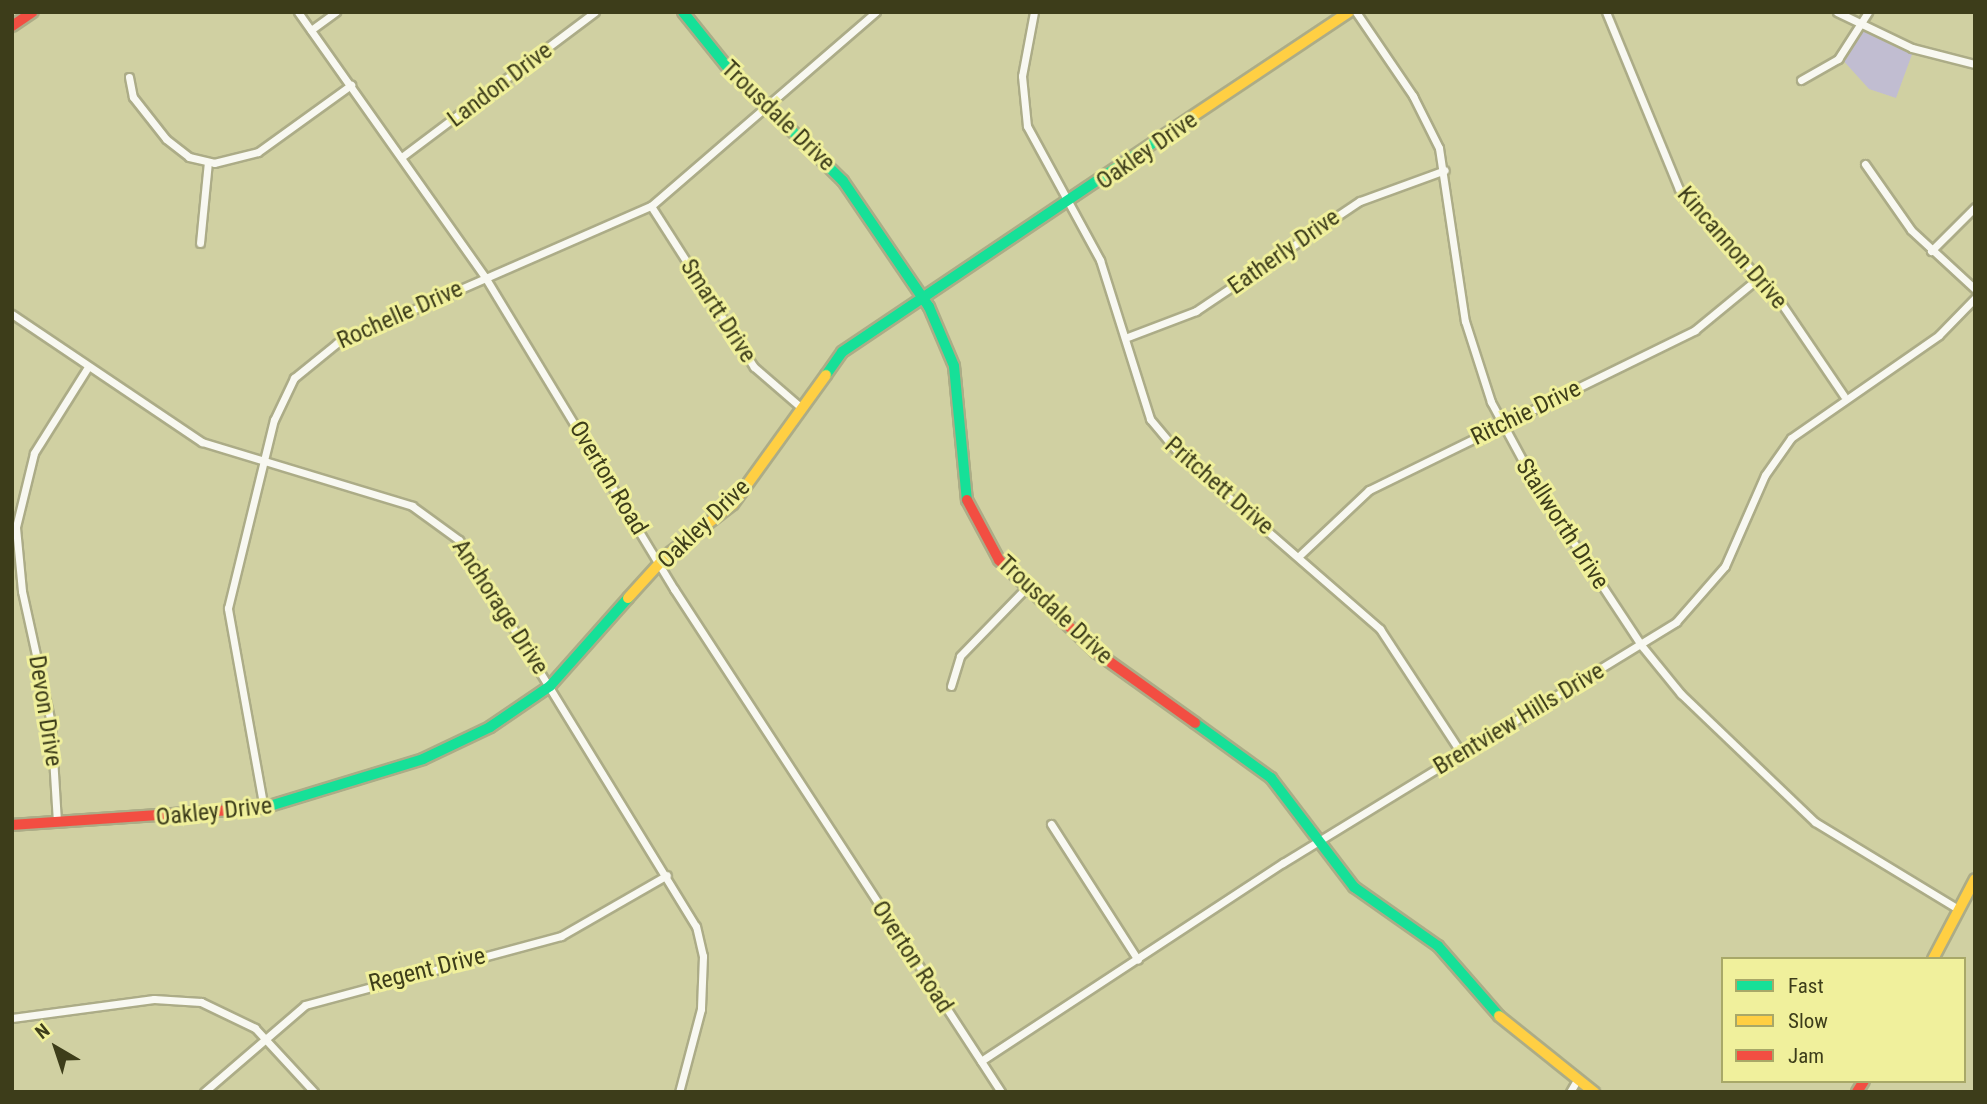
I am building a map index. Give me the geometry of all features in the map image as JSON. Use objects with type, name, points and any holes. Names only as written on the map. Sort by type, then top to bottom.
[{"type":"street","points":[[12,26],[33,12]]},
{"type":"street","name":"Overton Road","points":[[298,12],[403,156],[485,277],[660,565],[1001,1092]]},
{"type":"street","points":[[311,30],[336,12]]},
{"type":"street","name":"Landon Drive","points":[[403,156],[595,12]]},
{"type":"street","name":"Trousdale Drive","points":[[683,12],[768,107],[850,189],[923,298],[953,362],[971,512],[989,547],[1025,589],[1110,663],[1264,771],[1354,887],[1438,946],[1509,1028],[1594,1092]]},
{"type":"street","name":"Rochelle Drive","points":[[264,809],[228,608],[262,464],[281,400],[311,360],[485,277],[651,206],[876,12]]},
{"type":"street","name":"Pritchett Drive","points":[[1034,12],[1024,63],[1025,114],[1044,167],[1100,260],[1125,338],[1141,401],[1160,433],[1300,555],[1396,649],[1461,753]]},
{"type":"street","name":"Oakley Drive","points":[[12,825],[264,809],[451,747],[550,686],[660,565],[733,504],[798,405],[836,357],[1068,206],[1349,12]]},
{"type":"street","name":"Stallworth Drive","points":[[1356,12],[1420,108],[1445,170],[1465,321],[1502,425],[1641,645],[1681,694],[1815,822],[1958,909]]},
{"type":"street","name":"Kincannon Drive","points":[[1606,12],[1675,181],[1757,279],[1844,396]]},
{"type":"street","points":[[1837,12],[1912,48],[1975,64]]},
{"type":"street","points":[[1801,80],[1835,62],[1868,12]]},
{"type":"street","points":[[129,77],[133,97],[166,139],[208,162],[258,152],[351,85]]},
{"type":"street","points":[[200,243],[208,162]]},
{"type":"street","points":[[1865,164],[1931,251],[1975,289]]},
{"type":"street","name":"Eatherly Drive","points":[[1125,338],[1196,311],[1360,201],[1445,170]]},
{"type":"street","name":"Smartt Drive","points":[[651,206],[754,366],[798,405]]},
{"type":"street","points":[[1931,251],[1975,207]]},
{"type":"street","name":"Ritchie Drive","points":[[1300,555],[1363,494],[1695,330],[1757,279]]},
{"type":"street","name":"Brentview Hills Drive","points":[[981,1061],[1319,841],[1641,645],[1706,592],[1777,456],[1844,396],[1939,335],[1975,298]]},
{"type":"street","name":"Anchorage Drive","points":[[12,314],[188,435],[262,464],[404,504],[440,522],[465,547],[696,926],[704,965],[698,1026],[679,1092]]},
{"type":"street","name":"Devon Drive","points":[[57,822],[51,723],[16,534],[31,461],[88,367]]},
{"type":"street","points":[[951,686],[957,660],[1025,589]]},
{"type":"street","points":[[1051,824],[1138,960]]},
{"type":"street","name":"Regent Drive","points":[[204,1092],[263,1037],[323,998],[568,933],[667,875]]},
{"type":"street","points":[[1934,957],[1975,879]]},
{"type":"street","points":[[12,1018],[179,998],[224,1010],[263,1037],[314,1092]]},
{"type":"street","points":[[1570,1092],[1577,1080]]},
{"type":"shaded area","points":[[1861,25],[1914,49],[1896,98],[1869,89],[1840,57]]},
{"type":"traffic: fast","points":[[683,12],[728,68],[843,181],[929,307],[954,366],[967,500]]},
{"type":"traffic: fast","points":[[826,375],[842,352],[1166,134]]},
{"type":"traffic: fast","points":[[263,808],[423,759],[490,727],[550,686],[628,598]]},
{"type":"traffic: fast","points":[[1195,723],[1271,778],[1354,887],[1438,946],[1499,1016]]},
{"type":"traffic: slow","points":[[1166,134],[1349,12]]},
{"type":"traffic: slow","points":[[628,598],[667,555],[733,504],[826,375]]},
{"type":"traffic: slow","points":[[1934,957],[1975,879]]},
{"type":"traffic: slow","points":[[1499,1016],[1594,1092]]},
{"type":"traffic: jam","points":[[12,26],[33,12]]},
{"type":"traffic: jam","points":[[967,500],[999,560],[1096,652],[1195,723]]},
{"type":"traffic: jam","points":[[12,825],[263,808]]},
{"type":"traffic: jam","points":[[1857,1092],[1863,1083]]}]
